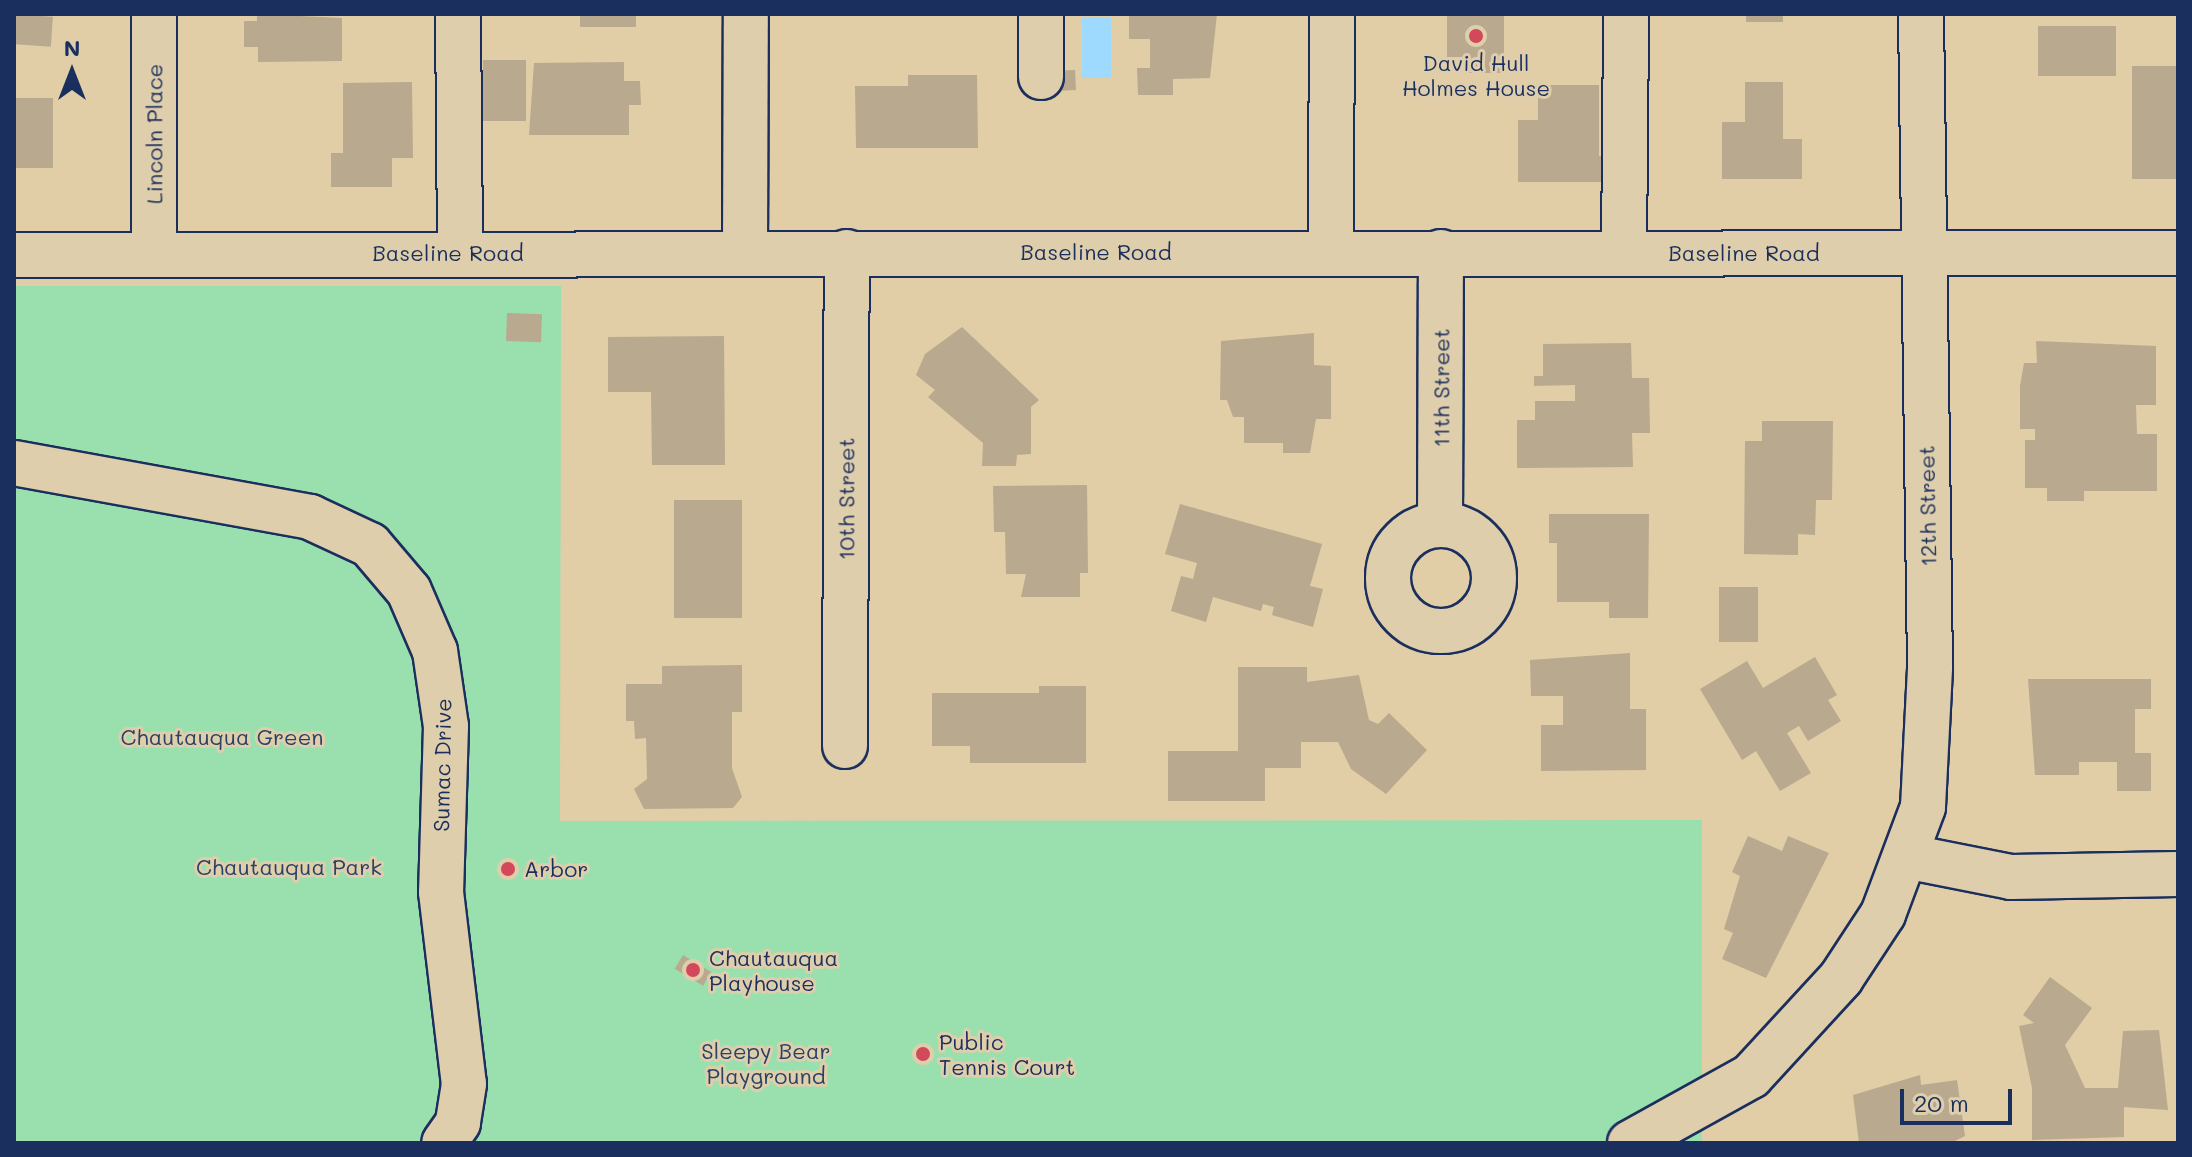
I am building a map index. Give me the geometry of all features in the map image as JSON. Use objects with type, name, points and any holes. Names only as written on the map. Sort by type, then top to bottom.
[{"type":"street","name":"Lincoln Place","points":[[154,14],[154,255]]},
{"type":"street","points":[[458,14],[460,253]]},
{"type":"street","points":[[745,252],[746,14]]},
{"type":"street","points":[[1041,14],[1041,77]]},
{"type":"street","points":[[1331,252],[1332,14]]},
{"type":"street","points":[[1624,253],[1626,14]]},
{"type":"street","name":"12th Street","points":[[1630,1143],[1751,1076],[1841,978],[1910,857],[1930,746],[1921,252],[1921,14]]},
{"type":"street","name":"10th Street","points":[[845,746],[847,252]]},
{"type":"street","name":"11th Street","points":[[1440,525],[1441,252]]},
{"type":"street","name":"Baseline Road","points":[[14,255],[2178,253]]},
{"type":"street","name":"Sumac Drive","points":[[14,463],[310,517],[362,540],[398,574],[427,629],[444,699],[441,892],[464,1084],[458,1123],[444,1143]]},
{"type":"street","points":[[1910,857],[2011,877],[2178,874]]},
{"type":"green space","name":"Chautauqua Park","points":[[14,286],[561,286],[560,821],[1702,820],[1702,1143],[14,1143]]},
{"type":"water","points":[[1082,17],[1111,17],[1111,78],[1082,78]]},
{"type":"building","points":[[14,14],[53,17],[51,47],[14,44]]},
{"type":"building","points":[[257,14],[342,18],[342,61],[258,62],[258,47],[244,47],[244,21],[257,21]]},
{"type":"building","points":[[580,14],[636,14],[636,27],[580,27]]},
{"type":"building","points":[[1129,14],[1217,14],[1210,78],[1173,79],[1173,95],[1138,95],[1137,68],[1150,68],[1150,39],[1129,39]]},
{"type":"building","name":"David Hull Holmes House","points":[[1447,14],[1504,14],[1504,73],[1467,73],[1467,57],[1447,57]]},
{"type":"building","points":[[1746,14],[1783,14],[1783,22],[1746,22]]},
{"type":"building","points":[[2038,26],[2116,26],[2116,76],[2038,76]]},
{"type":"building","points":[[483,60],[526,60],[526,121],[483,121]]},
{"type":"building","points":[[624,62],[624,81],[640,81],[641,105],[629,105],[629,135],[529,135],[534,63]]},
{"type":"building","points":[[2132,66],[2178,66],[2178,179],[2132,179]]},
{"type":"building","points":[[1075,70],[1076,90],[1056,91],[1055,71]]},
{"type":"building","points":[[908,75],[977,75],[978,148],[856,148],[855,86],[908,86]]},
{"type":"building","points":[[412,82],[413,158],[392,158],[392,187],[331,187],[331,153],[343,153],[343,83]]},
{"type":"building","points":[[1745,82],[1783,82],[1783,139],[1802,139],[1802,179],[1722,179],[1722,122],[1745,122]]},
{"type":"building","points":[[1538,85],[1599,85],[1599,156],[1614,156],[1614,182],[1518,182],[1518,120],[1538,120]]},
{"type":"building","points":[[14,98],[53,98],[53,168],[14,168]]},
{"type":"building","points":[[507,313],[542,314],[541,342],[506,341]]},
{"type":"building","points":[[962,327],[1039,400],[1031,407],[1031,454],[1017,455],[1016,466],[982,466],[983,443],[928,397],[935,390],[916,375],[925,354]]},
{"type":"building","points":[[1314,333],[1314,365],[1331,366],[1331,419],[1316,419],[1310,453],[1283,453],[1283,443],[1244,443],[1244,417],[1233,417],[1227,400],[1220,400],[1221,341]]},
{"type":"building","points":[[724,336],[725,465],[652,465],[651,392],[608,392],[608,337]]},
{"type":"building","points":[[2036,341],[2156,346],[2156,405],[2136,405],[2137,434],[2157,434],[2157,491],[2084,491],[2084,501],[2047,501],[2047,488],[2025,488],[2025,440],[2035,440],[2035,429],[2020,429],[2020,386],[2024,363],[2037,363]]},
{"type":"building","points":[[1631,343],[1632,378],[1649,378],[1650,433],[1632,433],[1633,467],[1517,468],[1517,420],[1535,420],[1535,401],[1575,401],[1575,385],[1534,386],[1534,376],[1543,376],[1543,344]]},
{"type":"building","points":[[1762,421],[1833,421],[1832,500],[1816,500],[1815,535],[1798,534],[1798,555],[1744,554],[1745,441],[1762,441]]},
{"type":"building","points":[[1087,485],[1088,573],[1080,573],[1080,597],[1021,597],[1026,574],[1006,574],[1005,532],[994,532],[993,486]]},
{"type":"building","points":[[674,500],[742,500],[742,618],[674,618]]},
{"type":"building","points":[[1180,504],[1322,544],[1310,586],[1323,589],[1313,627],[1272,615],[1274,607],[1263,604],[1261,611],[1213,597],[1206,622],[1171,611],[1181,576],[1193,579],[1197,563],[1165,554]]},
{"type":"building","points":[[1549,514],[1649,514],[1648,618],[1609,618],[1609,602],[1557,602],[1557,543],[1549,543]]},
{"type":"building","points":[[1719,587],[1758,587],[1758,642],[1719,642]]},
{"type":"building","points":[[1630,653],[1630,709],[1646,709],[1646,770],[1541,771],[1541,725],[1563,725],[1563,696],[1531,696],[1530,660]]},
{"type":"building","points":[[1815,657],[1837,695],[1828,700],[1841,721],[1808,741],[1799,726],[1787,733],[1811,773],[1780,791],[1756,751],[1742,760],[1700,689],[1747,661],[1763,688]]},
{"type":"building","points":[[742,665],[742,712],[732,712],[732,768],[742,797],[733,808],[644,809],[634,789],[647,779],[646,738],[635,739],[634,721],[626,721],[626,684],[662,684],[662,666]]},
{"type":"building","points":[[1238,667],[1307,667],[1307,682],[1359,675],[1369,720],[1378,724],[1389,713],[1427,750],[1386,794],[1351,769],[1338,742],[1301,742],[1301,768],[1265,768],[1265,801],[1168,801],[1168,751],[1238,751]]},
{"type":"building","points":[[2028,679],[2151,679],[2151,709],[2135,709],[2135,753],[2151,753],[2151,791],[2117,791],[2117,762],[2079,762],[2079,775],[2035,775]]},
{"type":"building","points":[[1039,686],[1086,686],[1086,763],[970,763],[970,746],[932,746],[932,693],[1039,693]]},
{"type":"building","points":[[1748,836],[1782,851],[1788,836],[1829,853],[1766,978],[1722,959],[1733,933],[1724,929],[1740,876],[1732,872]]},
{"type":"building","name":"Chautauqua Playhouse","points":[[683,955],[711,972],[703,986],[675,969]]},
{"type":"building","points":[[2050,977],[2092,1008],[2065,1045],[2085,1088],[2118,1088],[2123,1031],[2159,1030],[2168,1110],[2124,1107],[2124,1137],[2032,1140],[2032,1088],[2019,1026],[2034,1023],[2023,1015]]},
{"type":"building","points":[[1920,1075],[1921,1085],[1957,1080],[1965,1136],[1951,1143],[1859,1143],[1853,1095]]},
{"type":"place","name":"David Hull Holmes House","points":[[1476,36]]},
{"type":"place","name":"Arbor","points":[[508,869]]},
{"type":"place","name":"Chautauqua Playhouse","points":[[693,970]]},
{"type":"place","name":"Public Tennis Court","points":[[923,1054]]},
{"type":"park label","name":"Chautauqua Green","points":[[222,737]]},
{"type":"park label","name":"Sleepy Bear Playground","points":[[766,1062]]}]
